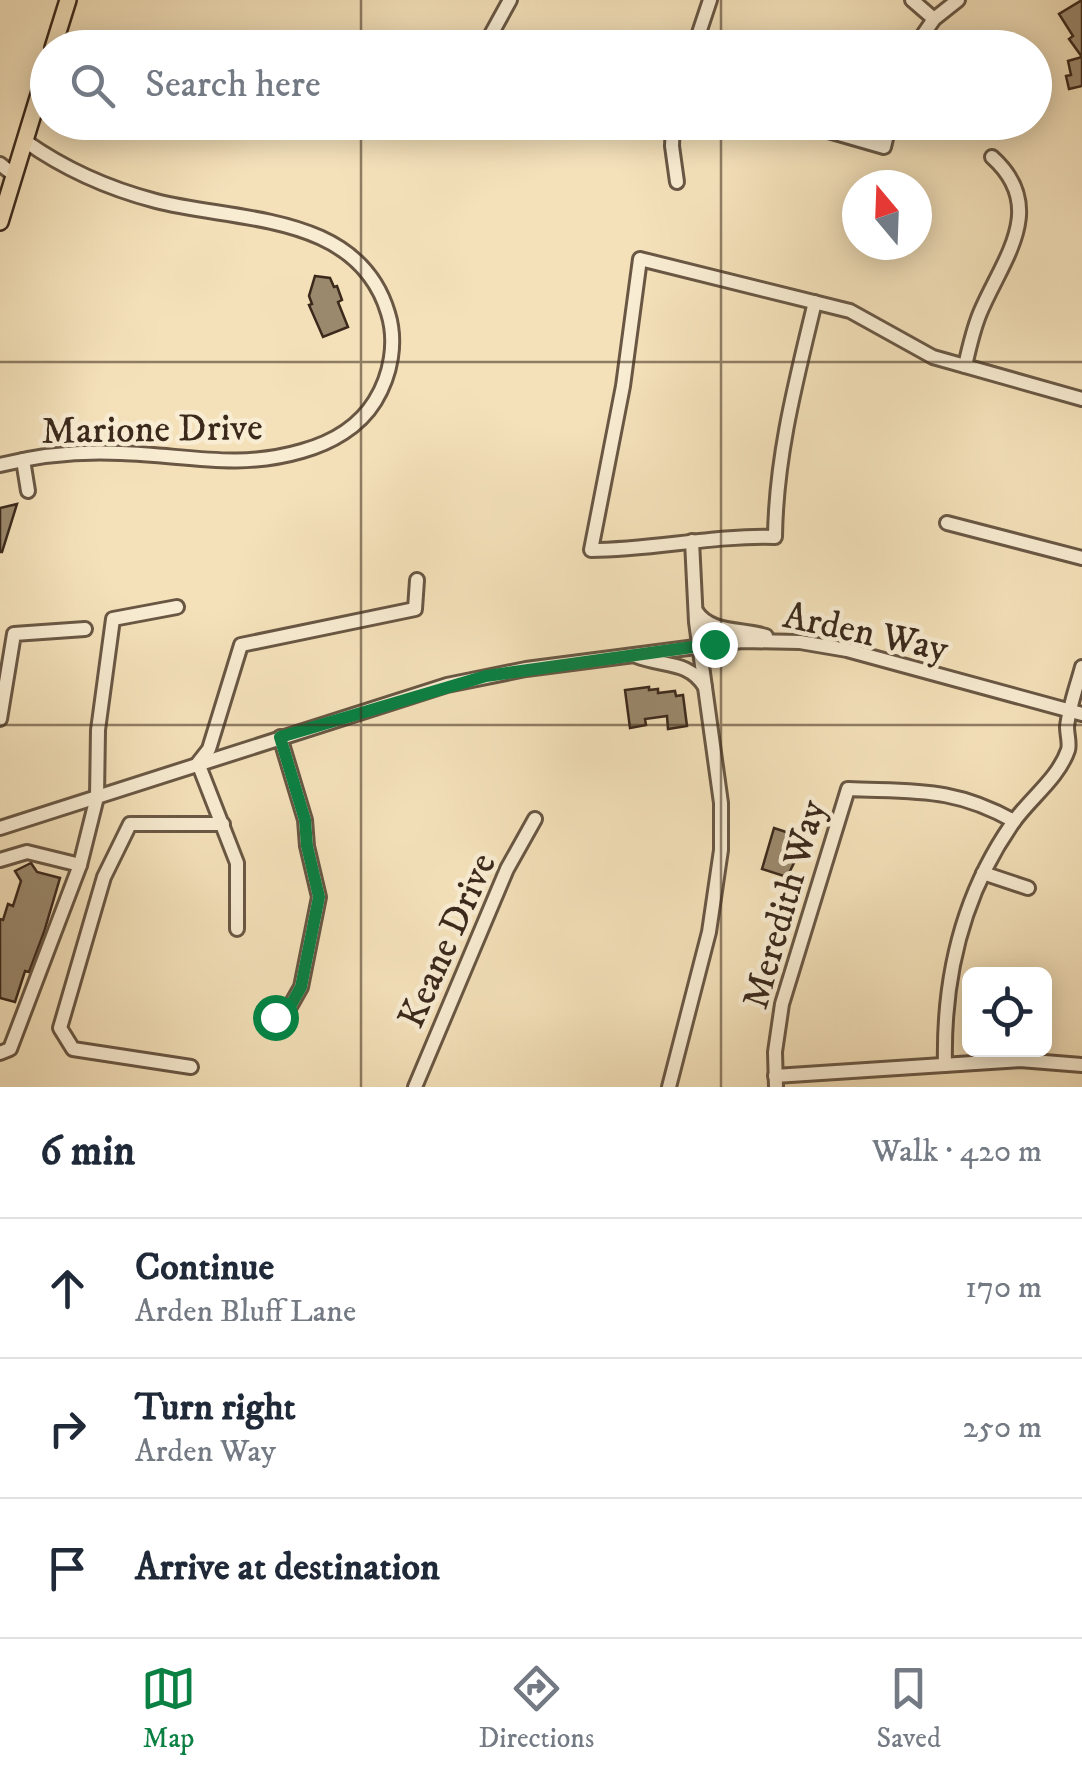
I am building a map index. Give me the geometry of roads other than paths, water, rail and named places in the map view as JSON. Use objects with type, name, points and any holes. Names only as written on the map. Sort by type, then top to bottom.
[{"type":"main road","points":[[59,30],[68,0]]},
{"type":"main road","points":[[0,222],[30,122]]},
{"type":"street","points":[[494,30],[510,0]]},
{"type":"street","points":[[700,30],[710,0]]},
{"type":"street","points":[[912,0],[934,19]]},
{"type":"street","points":[[926,30],[958,0]]},
{"type":"street","points":[[672,140],[676,182]]},
{"type":"street","points":[[860,140],[884,147],[886,140]]},
{"type":"street","name":"Marione Drive","points":[[0,465],[58,455],[121,452],[230,463],[308,450],[343,434],[371,408],[388,373],[392,345],[390,316],[374,281],[355,259],[322,238],[286,224],[129,193],[77,171],[24,141]]},
{"type":"street","points":[[964,366],[981,312],[1016,238],[1016,192],[1009,176],[992,156]]},
{"type":"street","points":[[0,164],[14,175]]},
{"type":"street","points":[[815,302],[784,432],[775,537],[726,537],[659,547],[591,550],[623,386],[640,259],[815,302],[868,318],[915,349],[1082,399]]},
{"type":"street","points":[[23,460],[28,491]]},
{"type":"street","points":[[947,523],[1082,558]]},
{"type":"street","points":[[668,1087],[710,932],[719,876],[720,804],[696,611],[692,541]]},
{"type":"street","points":[[237,929],[237,863],[198,763],[209,749],[241,645],[415,609],[417,580]]},
{"type":"street","points":[[0,1052],[10,1048],[80,865],[97,797],[98,730],[114,619],[177,607]]},
{"type":"street","points":[[696,611],[713,628],[754,632],[783,641]]},
{"type":"street","points":[[0,719],[14,634],[85,629]]},
{"type":"street","name":"Arden Way","points":[[0,828],[280,737],[486,676],[700,646],[783,641],[847,650],[1076,713]]},
{"type":"street","points":[[634,655],[658,666],[684,666],[694,672],[706,690]]},
{"type":"street","points":[[946,1064],[946,1010],[960,933],[983,873],[1014,821],[1056,771],[1069,747],[1067,729],[1076,713],[1082,667]]},
{"type":"street","points":[[275,1017],[288,1010],[301,987],[319,897],[305,820],[280,737]]},
{"type":"street","name":"Meredith Way","points":[[776,1082],[782,1004],[848,789],[959,796],[1014,821]]},
{"type":"street","name":"Keane Drive","points":[[415,1087],[507,870],[536,819]]},
{"type":"street","points":[[191,1068],[72,1049],[60,1028],[104,877],[130,824],[223,824]]},
{"type":"street","points":[[0,860],[27,852],[80,865]]},
{"type":"street","points":[[983,873],[1028,888]]},
{"type":"street","points":[[776,1082],[946,1064],[1020,1060],[1082,1065]]}]
